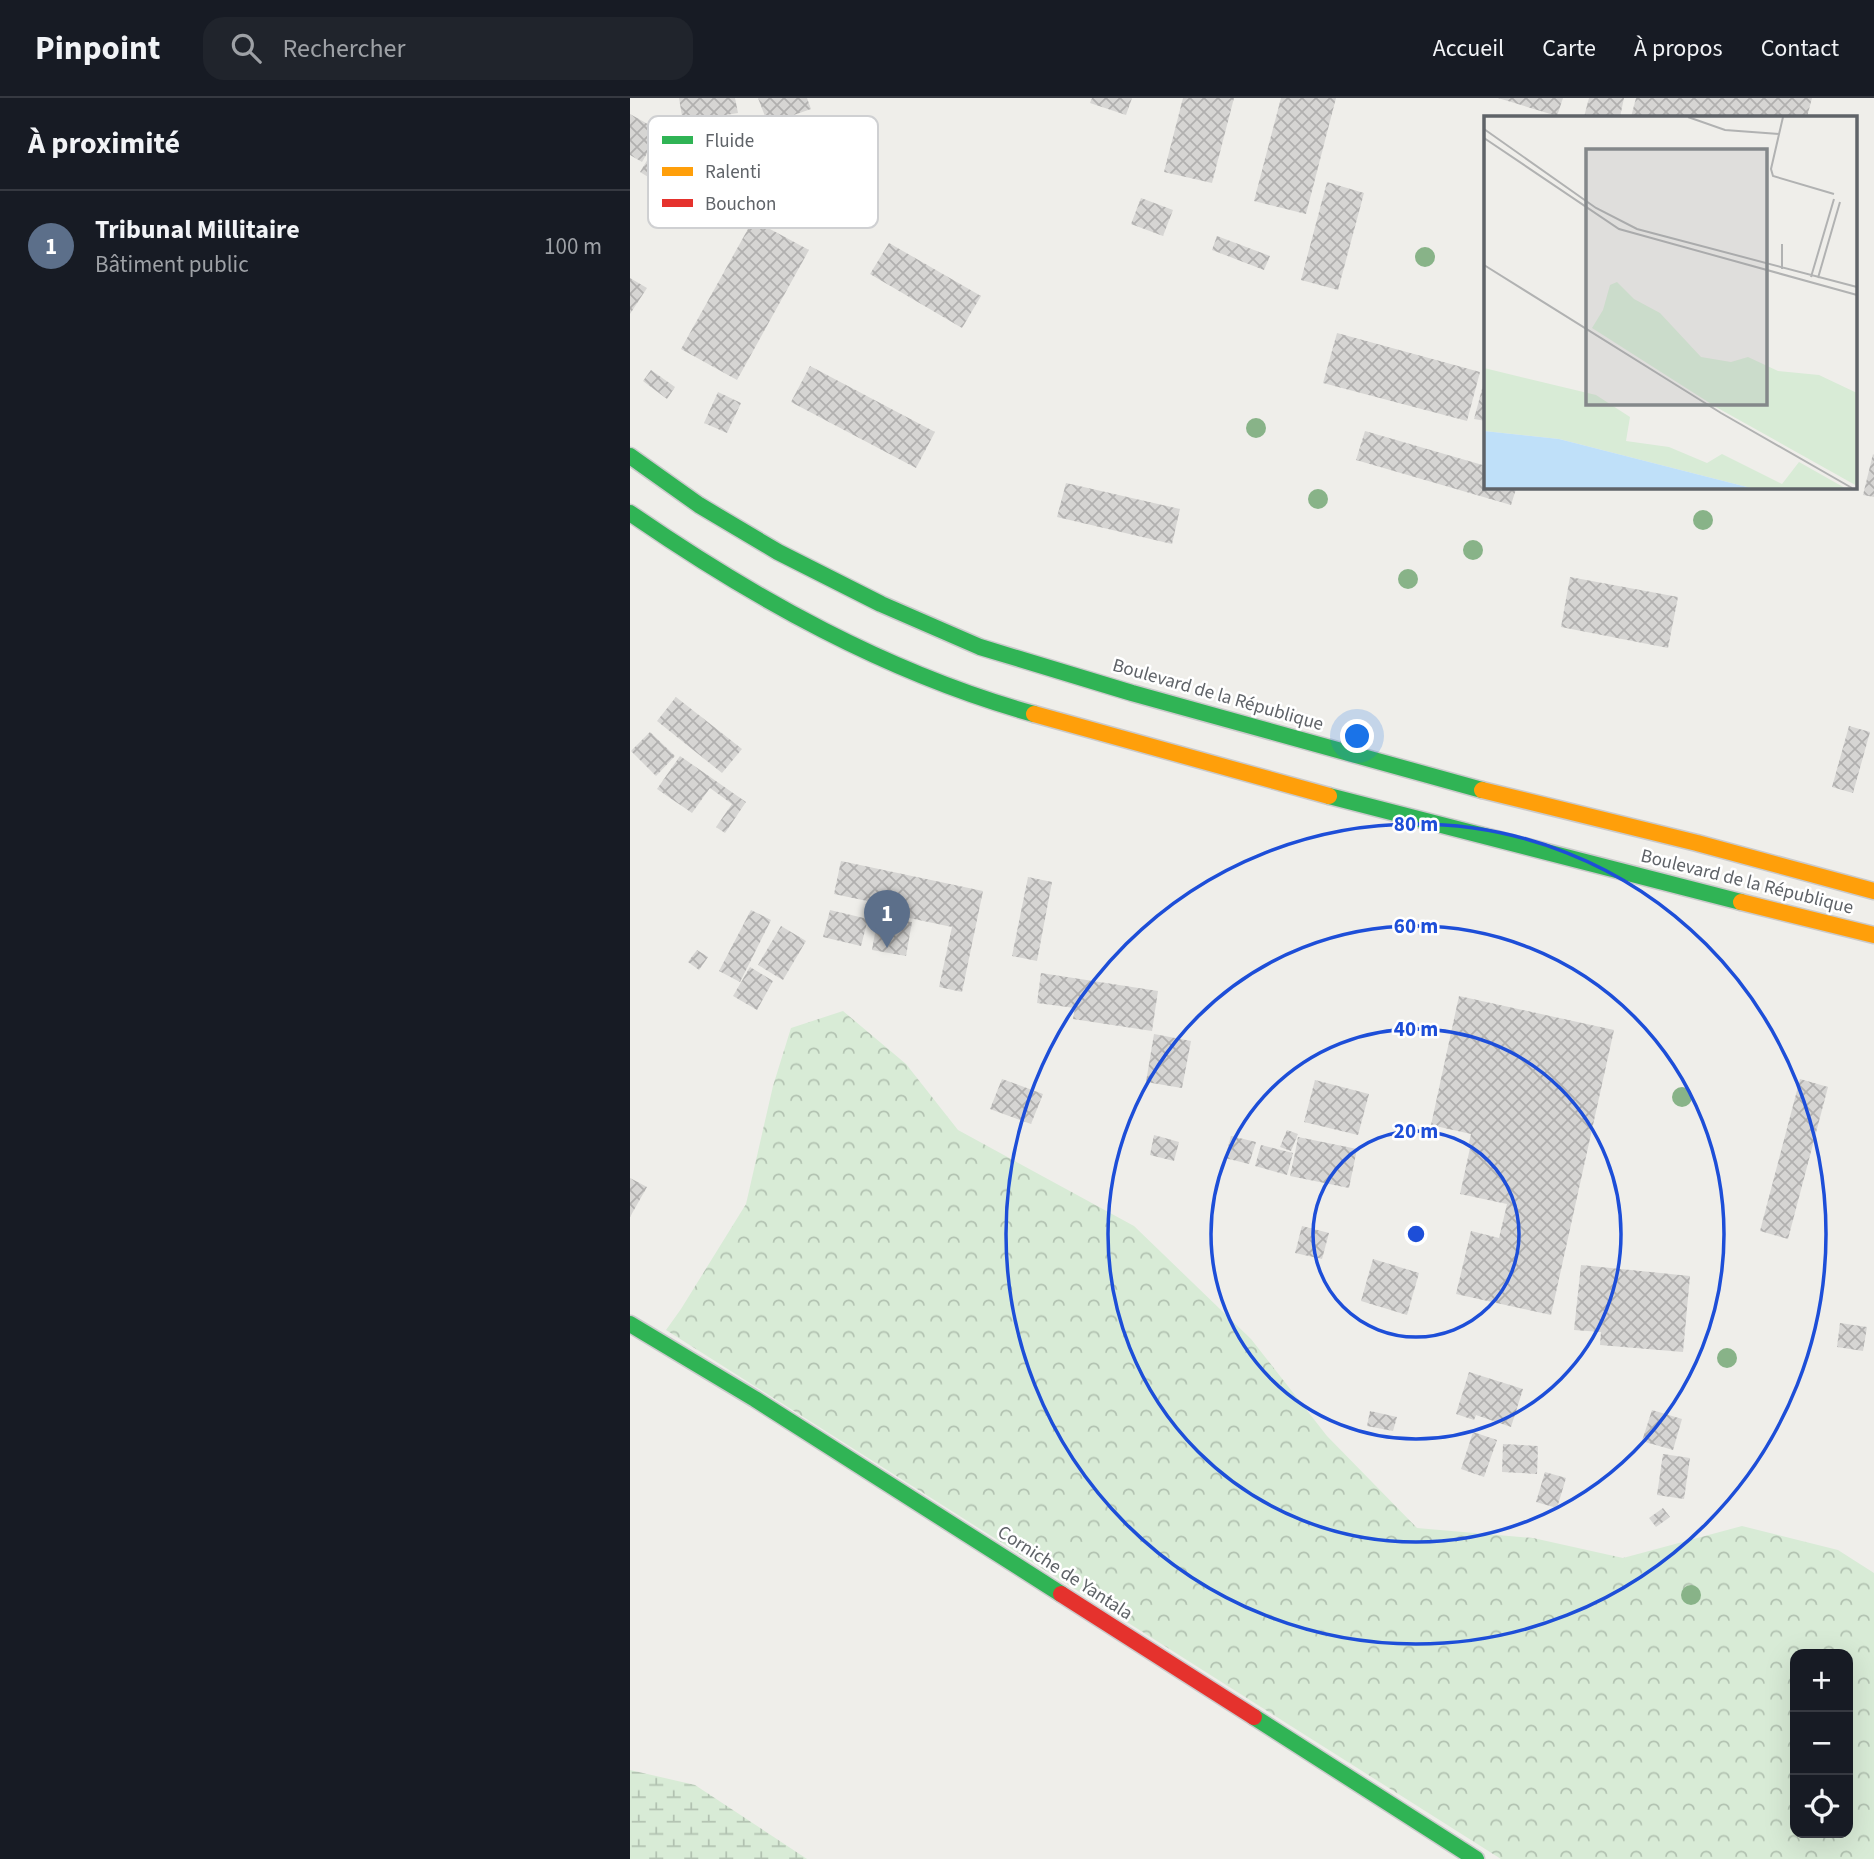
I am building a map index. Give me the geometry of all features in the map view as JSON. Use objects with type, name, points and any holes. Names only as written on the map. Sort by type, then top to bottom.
[{"type":"main road","name":"Boulevard de la République","points":[[630,456],[699,505],[778,552],[893,609],[1002,654],[1242,730],[1533,815],[1696,848],[1874,891]]},
{"type":"main road","name":"Boulevard de la République","points":[[630,513],[754,594],[855,648],[958,691],[1102,735],[1232,764],[1527,848],[1690,884],[1874,936]]},
{"type":"main road","points":[[1527,848],[1533,815]]},
{"type":"main road","name":"Corniche de Yantala","points":[[630,1324],[755,1399],[1476,1859]]},
{"type":"green space","points":[[843,1011],[906,1064],[958,1130],[1134,1226],[1251,1339],[1327,1436],[1417,1528],[1533,1538],[1623,1558],[1742,1526],[1838,1550],[1874,1573],[1874,1859],[1501,1859],[666,1330],[746,1204],[773,1086],[791,1028]]},
{"type":"green space","points":[[630,1770],[695,1785],[807,1859],[630,1859]]},
{"type":"building","points":[[679,98],[735,98],[738,113],[720,116],[682,116]]},
{"type":"building","points":[[758,98],[807,98],[811,109],[791,116],[765,116]]},
{"type":"building","points":[[1092,98],[1132,98],[1126,115],[1090,103]]},
{"type":"building","points":[[1183,98],[1234,98],[1212,183],[1164,172]]},
{"type":"building","points":[[1281,98],[1336,98],[1306,214],[1254,201]]},
{"type":"building","points":[[1498,98],[1563,98],[1557,116]]},
{"type":"building","points":[[1589,98],[1624,98],[1620,116],[1584,116]]},
{"type":"building","points":[[1636,98],[1812,98],[1807,116],[1631,116]]},
{"type":"building","points":[[630,114],[648,124],[648,152],[642,162],[630,155]]},
{"type":"building","points":[[648,159],[648,177],[640,172]]},
{"type":"building","points":[[1327,182],[1364,193],[1338,290],[1301,280]]},
{"type":"building","points":[[1141,198],[1173,210],[1163,236],[1131,224]]},
{"type":"building","points":[[749,228],[768,228],[809,250],[737,380],[681,349]]},
{"type":"building","points":[[1217,236],[1270,256],[1264,270],[1212,250]]},
{"type":"building","points":[[889,243],[981,296],[962,328],[870,274]]},
{"type":"building","points":[[630,278],[647,288],[630,314]]},
{"type":"building","points":[[1337,333],[1480,372],[1467,421],[1323,383]]},
{"type":"building","points":[[810,366],[935,432],[916,468],[791,402]]},
{"type":"building","points":[[651,370],[675,387],[667,399],[643,381]]},
{"type":"building","points":[[1484,382],[1484,421],[1474,419]]},
{"type":"building","points":[[718,392],[741,403],[727,433],[704,423]]},
{"type":"building","points":[[1365,431],[1484,465],[1484,488],[1516,488],[1511,505],[1356,460]]},
{"type":"building","points":[[1874,455],[1874,497],[1863,495]]},
{"type":"building","points":[[1066,483],[1180,509],[1172,544],[1057,517]]},
{"type":"building","points":[[1570,577],[1678,597],[1668,648],[1561,627]]},
{"type":"building","points":[[676,697],[742,749],[722,773],[657,721]]},
{"type":"building","points":[[1849,726],[1870,732],[1853,793],[1832,787]]},
{"type":"building","points":[[650,732],[675,756],[656,776],[631,751]]},
{"type":"building","points":[[680,756],[746,802],[725,833],[716,827],[732,804],[710,788],[692,813],[657,789]]},
{"type":"building","points":[[841,861],[983,891],[962,992],[939,987],[952,927],[870,912],[872,902],[834,894]]},
{"type":"building","points":[[1028,877],[1052,882],[1037,961],[1012,956]]},
{"type":"building","points":[[751,910],[771,920],[740,982],[719,971]]},
{"type":"building","points":[[830,910],[868,919],[861,946],[823,937]]},
{"type":"building","points":[[878,916],[912,922],[906,956],[872,950]]},
{"type":"building","points":[[781,926],[806,941],[783,980],[758,965]]},
{"type":"building","points":[[697,950],[708,957],[699,970],[688,962]]},
{"type":"building","points":[[750,967],[773,981],[757,1010],[733,996]]},
{"type":"building","points":[[1041,973],[1158,991],[1152,1031],[1073,1019],[1075,1008],[1037,1003]]},
{"type":"building","points":[[1459,996],[1614,1030],[1551,1315],[1456,1294],[1471,1231],[1499,1238],[1507,1204],[1460,1194],[1471,1134],[1431,1125]]},
{"type":"building","points":[[1154,1034],[1191,1041],[1182,1088],[1146,1082]]},
{"type":"building","points":[[1002,1079],[1043,1094],[1031,1124],[990,1109]]},
{"type":"building","points":[[1800,1079],[1828,1087],[1788,1239],[1760,1231]]},
{"type":"building","points":[[1315,1080],[1369,1094],[1358,1135],[1304,1122]]},
{"type":"building","points":[[1287,1130],[1298,1134],[1291,1151],[1280,1147]]},
{"type":"building","points":[[1154,1135],[1179,1142],[1174,1161],[1150,1155]]},
{"type":"building","points":[[1231,1136],[1256,1142],[1249,1164],[1225,1158]]},
{"type":"building","points":[[1298,1137],[1357,1149],[1349,1188],[1290,1176]]},
{"type":"building","points":[[1261,1145],[1293,1153],[1287,1175],[1255,1166]]},
{"type":"building","points":[[630,1178],[647,1187],[630,1217]]},
{"type":"building","points":[[1302,1226],[1329,1233],[1322,1259],[1295,1253]]},
{"type":"building","points":[[1373,1259],[1419,1273],[1407,1315],[1361,1301]]},
{"type":"building","points":[[1581,1265],[1690,1276],[1683,1352],[1600,1345],[1601,1332],[1574,1330]]},
{"type":"building","points":[[1840,1323],[1867,1327],[1863,1351],[1837,1347]]},
{"type":"building","points":[[1469,1372],[1523,1389],[1511,1427],[1476,1415],[1474,1420],[1456,1414]]},
{"type":"building","points":[[1652,1410],[1682,1419],[1673,1450],[1642,1441]]},
{"type":"building","points":[[1370,1411],[1397,1417],[1393,1431],[1367,1426]]},
{"type":"building","points":[[1473,1432],[1497,1440],[1484,1477],[1461,1469]]},
{"type":"building","points":[[1503,1444],[1538,1446],[1537,1474],[1502,1472]]},
{"type":"building","points":[[1663,1454],[1690,1458],[1684,1499],[1657,1495]]},
{"type":"building","points":[[1545,1472],[1566,1478],[1557,1508],[1536,1502]]},
{"type":"building","points":[[1663,1508],[1670,1517],[1656,1527],[1649,1518]]},
{"type":"traffic: fast","points":[[630,456],[699,505],[778,552],[881,604],[980,647],[1132,693],[1482,790]]},
{"type":"traffic: fast","points":[[630,513],[725,575],[824,630],[926,677],[1034,714]]},
{"type":"traffic: fast","points":[[1329,796],[1741,902]]},
{"type":"traffic: fast","points":[[630,1324],[755,1399],[1061,1594]]},
{"type":"traffic: fast","points":[[1254,1717],[1476,1859]]},
{"type":"traffic: slow","points":[[1034,714],[1329,796]]},
{"type":"traffic: slow","points":[[1482,790],[1697,843],[1874,891]]},
{"type":"traffic: slow","points":[[1741,902],[1874,935]]},
{"type":"traffic: jam","points":[[1061,1594],[1254,1717]]},
{"type":"place","name":"Tribunal Millitaire","points":[[887,948]]}]
